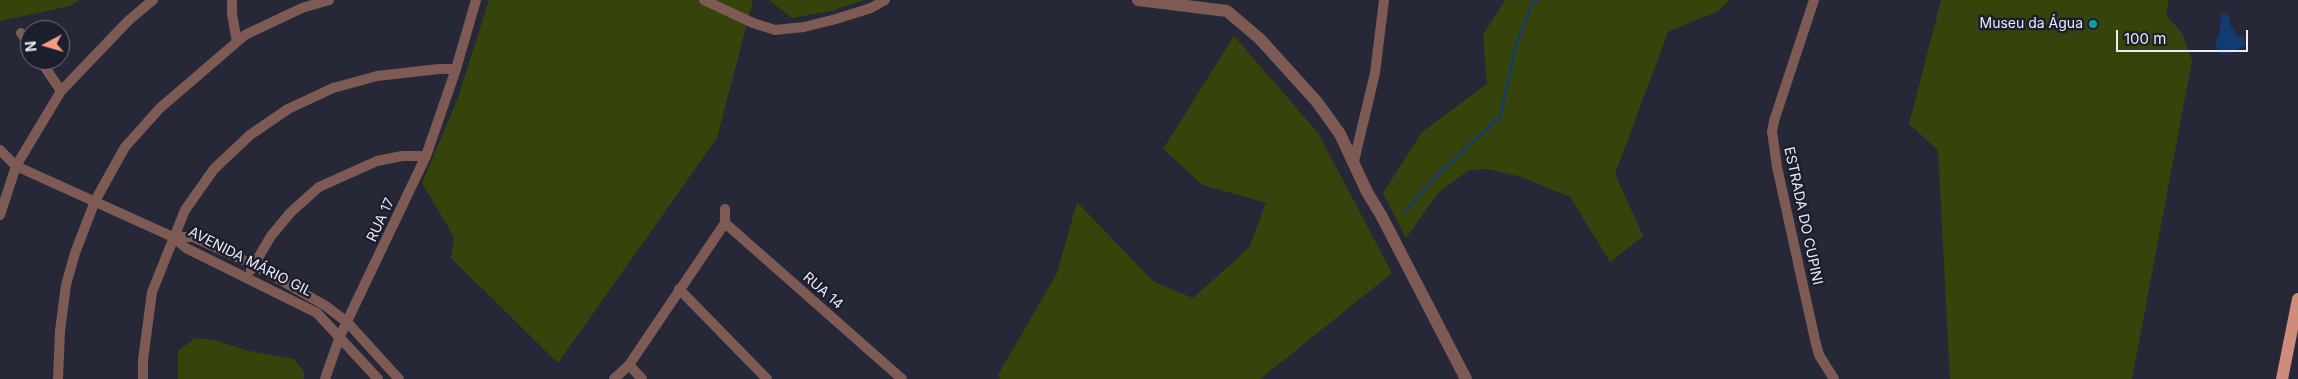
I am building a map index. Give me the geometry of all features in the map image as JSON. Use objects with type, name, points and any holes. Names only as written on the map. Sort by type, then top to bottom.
[{"type":"main road","points":[[2282,379],[2298,298]]},
{"type":"street","points":[[0,215],[16,166],[61,91],[128,22],[153,0]]},
{"type":"street","points":[[232,0],[236,42]]},
{"type":"street","points":[[58,379],[60,331],[66,285],[75,253],[95,201],[126,147],[160,108],[245,35],[302,8],[329,0]]},
{"type":"street","name":"RUA 17","points":[[324,379],[340,336],[426,156],[456,70],[476,0]]},
{"type":"street","points":[[704,0],[753,23],[775,30],[804,27],[836,19],[870,8],[885,0]]},
{"type":"street","points":[[1138,0],[1227,11],[1260,39],[1317,102],[1340,134],[1367,192],[1466,379]]},
{"type":"street","points":[[1354,161],[1374,73],[1384,0]]},
{"type":"street","name":"ESTRADA DO CUPINI","points":[[1814,0],[1772,131],[1777,167],[1815,340],[1820,355],[1834,379]]},
{"type":"street","points":[[143,379],[144,351],[152,292],[185,210],[214,169],[250,135],[288,109],[333,88],[377,76],[439,69],[456,70]]},
{"type":"street","points":[[47,70],[61,91]]},
{"type":"street","points":[[0,150],[16,166],[173,237]]},
{"type":"street","points":[[247,277],[271,236],[319,187],[377,161],[402,156],[426,156]]},
{"type":"street","points":[[614,379],[629,365],[725,223],[725,208]]},
{"type":"street","name":"RUA 14","points":[[725,223],[902,379]]},
{"type":"street","name":"AVENIDA MÁRIO GIL","points":[[173,237],[193,237],[254,265],[326,306],[348,322],[399,379]]},
{"type":"street","name":"AVENIDA MÁRIO GIL","points":[[173,237],[186,248],[317,313],[378,379]]},
{"type":"street","points":[[278,292],[284,282]]},
{"type":"street","points":[[679,290],[767,379]]},
{"type":"street","points":[[629,365],[642,379]]},
{"type":"green space","points":[[0,0],[79,0],[70,6],[0,21]]},
{"type":"green space","points":[[489,0],[753,0],[717,138],[558,363],[451,258],[454,237],[422,183],[458,98]]},
{"type":"green space","points":[[769,0],[865,0],[830,11],[792,18]]},
{"type":"green space","points":[[1505,0],[1730,0],[1718,11],[1668,32],[1615,174],[1643,236],[1610,262],[1570,197],[1522,177],[1487,169],[1469,170],[1438,193],[1406,238],[1383,193],[1422,132],[1487,84],[1483,35]]},
{"type":"green space","name":"Museu da Água","points":[[1941,0],[2169,0],[2166,15],[2182,33],[2192,61],[2132,379],[1950,379],[1938,150],[1909,124]]},
{"type":"green space","points":[[1234,36],[1318,133],[1392,273],[1260,379],[1000,379],[998,375],[1057,273],[1077,202],[1154,282],[1193,298],[1249,248],[1266,203],[1203,185],[1163,149]]},
{"type":"green space","points":[[195,338],[215,340],[249,351],[294,359],[304,372],[304,379],[178,379],[178,351]]},
{"type":"water","points":[[2224,13],[2230,18],[2230,25],[2238,36],[2244,37],[2245,45],[2229,54],[2220,53],[2215,44],[2220,31],[2221,15]]},
{"type":"waterway","points":[[1404,213],[1437,175],[1500,117],[1516,45],[1532,4],[1538,0]]},
{"type":"place","name":"Museu da Água","points":[[2093,24]]}]
